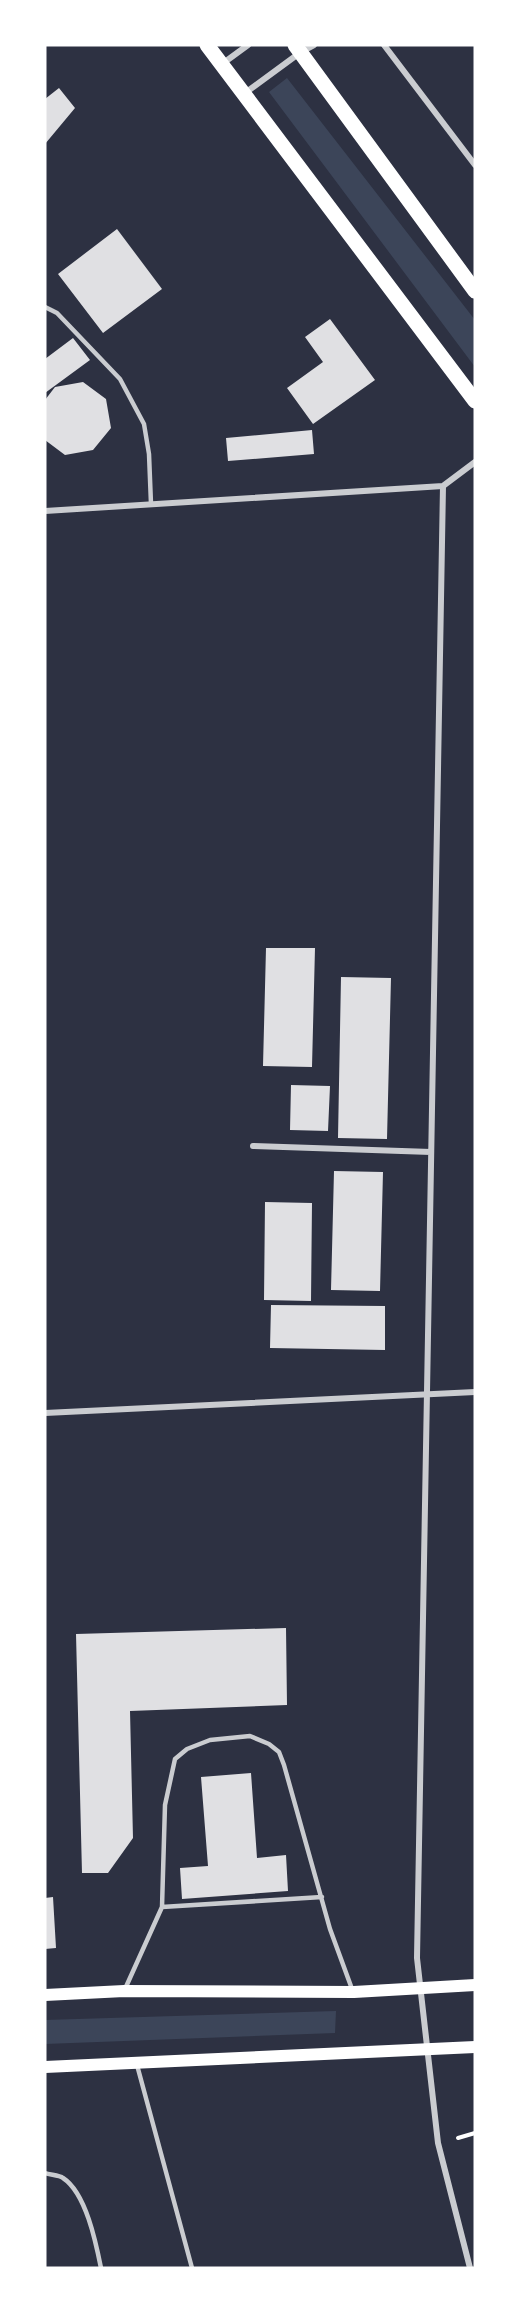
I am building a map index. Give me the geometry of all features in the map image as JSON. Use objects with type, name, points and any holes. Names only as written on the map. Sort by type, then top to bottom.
[{"type":"main road","points":[[207,45],[475,401]]},
{"type":"main road","points":[[303,47],[475,291]]},
{"type":"main road","points":[[45,1995],[124,1991],[354,1992],[475,1985]]},
{"type":"main road","points":[[45,2067],[475,2047]]},
{"type":"street","points":[[222,65],[248,45]]},
{"type":"street","points":[[384,45],[475,165]]},
{"type":"street","points":[[245,94],[303,47]]},
{"type":"street","points":[[45,511],[443,486],[475,462]]},
{"type":"street","points":[[443,486],[417,1952],[438,2143],[470,2268]]},
{"type":"street","points":[[253,1146],[431,1152]]},
{"type":"street","points":[[45,1413],[475,1392]]},
{"type":"lane","points":[[45,307],[57,313],[120,379],[125,388],[144,424],[149,454],[152,504]]},
{"type":"lane","points":[[124,1991],[162,1907],[165,1805],[175,1759],[187,1749],[210,1740],[250,1736],[279,1752],[297,1805],[330,1929],[354,1992]]},
{"type":"lane","points":[[162,1907],[322,1896]]},
{"type":"lane","points":[[136,2062],[192,2268]]},
{"type":"lane","points":[[45,2173],[63,2178],[78,2196],[92,2227],[101,2268]]},
{"type":"shaded area","points":[[287,78],[475,320],[475,367],[269,92]]},
{"type":"shaded area","points":[[336,2011],[335,2033],[45,2044],[45,2020]]},
{"type":"building","points":[[59,88],[75,108],[45,144],[45,99]]},
{"type":"building","points":[[117,229],[162,289],[103,333],[58,274]]},
{"type":"building","points":[[330,319],[375,380],[313,424],[287,388],[323,362],[305,337]]},
{"type":"building","points":[[73,338],[90,360],[45,393],[45,359]]},
{"type":"building","points":[[83,382],[106,399],[111,428],[93,450],[65,455],[45,440],[45,400],[55,387]]},
{"type":"building","points":[[312,430],[314,454],[228,461],[226,438]]},
{"type":"building","points":[[266,948],[315,948],[312,1067],[263,1066]]},
{"type":"building","points":[[341,977],[391,978],[387,1139],[338,1138]]},
{"type":"building","points":[[291,1085],[330,1086],[328,1131],[290,1130]]},
{"type":"building","points":[[334,1171],[383,1172],[380,1291],[331,1290]]},
{"type":"building","points":[[265,1202],[312,1203],[311,1301],[264,1300]]},
{"type":"building","points":[[271,1305],[385,1306],[385,1350],[270,1348]]},
{"type":"building","points":[[286,1628],[287,1705],[130,1711],[133,1838],[108,1873],[82,1873],[76,1634]]},
{"type":"building","points":[[251,1773],[257,1858],[286,1855],[288,1891],[182,1899],[180,1868],[208,1866],[201,1777]]},
{"type":"building","points":[[53,1897],[56,1948],[45,1949],[45,1898]]}]
